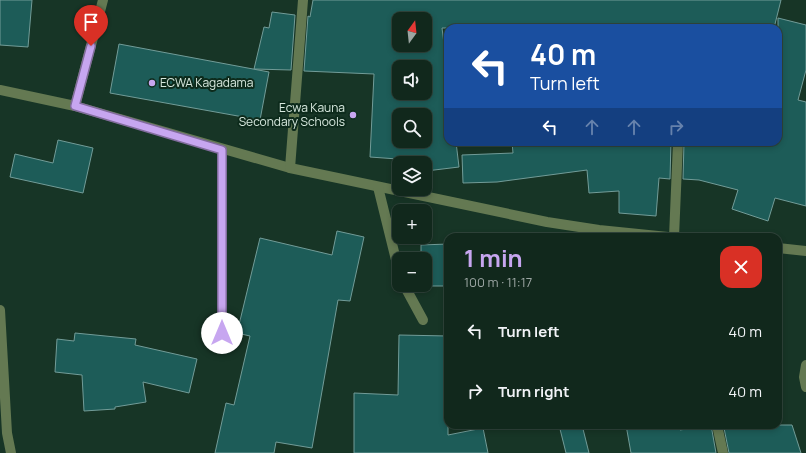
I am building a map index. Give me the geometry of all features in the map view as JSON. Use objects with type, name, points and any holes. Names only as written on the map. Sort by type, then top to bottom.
[{"type":"street","points":[[75,106],[103,0]]},
{"type":"street","points":[[290,168],[303,0]]},
{"type":"street","points":[[0,90],[75,106],[222,150],[290,168],[547,222],[629,233]]},
{"type":"street","points":[[674,233],[678,146]]},
{"type":"street","points":[[222,150],[222,333]]},
{"type":"street","points":[[378,187],[394,252]]},
{"type":"street","points":[[782,248],[806,251]]},
{"type":"street","points":[[408,292],[423,320]]},
{"type":"street","points":[[0,310],[7,432],[12,453]]},
{"type":"street","points":[[806,365],[804,377],[806,387]]},
{"type":"street","points":[[718,429],[724,453]]},
{"type":"building","points":[[0,0],[32,0],[28,47],[0,45]]},
{"type":"building","points":[[313,0],[781,0],[775,24],[444,24],[444,28],[442,28],[444,44],[444,146],[456,146],[459,167],[432,170],[432,156],[392,156],[392,159],[370,157],[374,74],[304,71],[308,16],[310,17]]},
{"type":"building","points":[[272,12],[295,15],[291,70],[254,69],[264,27],[269,28]]},
{"type":"building","points":[[778,18],[806,25],[806,70],[798,100],[806,102],[806,206],[775,198],[768,221],[732,209],[738,190],[699,180],[683,179],[684,146],[782,146],[782,24],[778,24]]},
{"type":"building","points":[[119,44],[269,72],[260,120],[110,93]]},
{"type":"building","points":[[58,140],[93,148],[83,193],[10,177],[15,154],[53,163]]},
{"type":"building","points":[[512,146],[671,146],[670,179],[659,178],[656,216],[619,213],[619,191],[589,193],[587,170],[497,182],[463,183],[462,155],[513,153]]},
{"type":"building","points":[[337,231],[364,237],[350,301],[338,300],[312,448],[276,442],[274,453],[215,453],[226,403],[234,405],[250,336],[237,333],[260,238],[332,255]]},
{"type":"building","points":[[444,244],[444,286],[432,286],[432,252],[421,252],[421,245]]},
{"type":"building","points":[[75,333],[136,339],[135,345],[197,359],[189,393],[143,382],[146,402],[115,407],[115,409],[84,411],[82,375],[55,372],[57,339],[74,341]]},
{"type":"building","points":[[399,335],[444,336],[444,429],[448,429],[448,435],[483,429],[488,453],[354,453],[354,393],[398,395]]},
{"type":"building","points":[[782,425],[792,425],[801,453],[729,453],[724,429],[782,429]]},
{"type":"building","points":[[560,429],[583,429],[589,453],[566,453]]},
{"type":"building","points":[[627,429],[712,429],[716,453],[631,453]]},
{"type":"place","name":"ECWA Kagadama","points":[[152,83]]},
{"type":"place","name":"Ecwa Kauna Secondary Schools","points":[[353,115]]},
{"type":"route","points":[[91,46],[75,106],[222,150],[222,333]]}]
